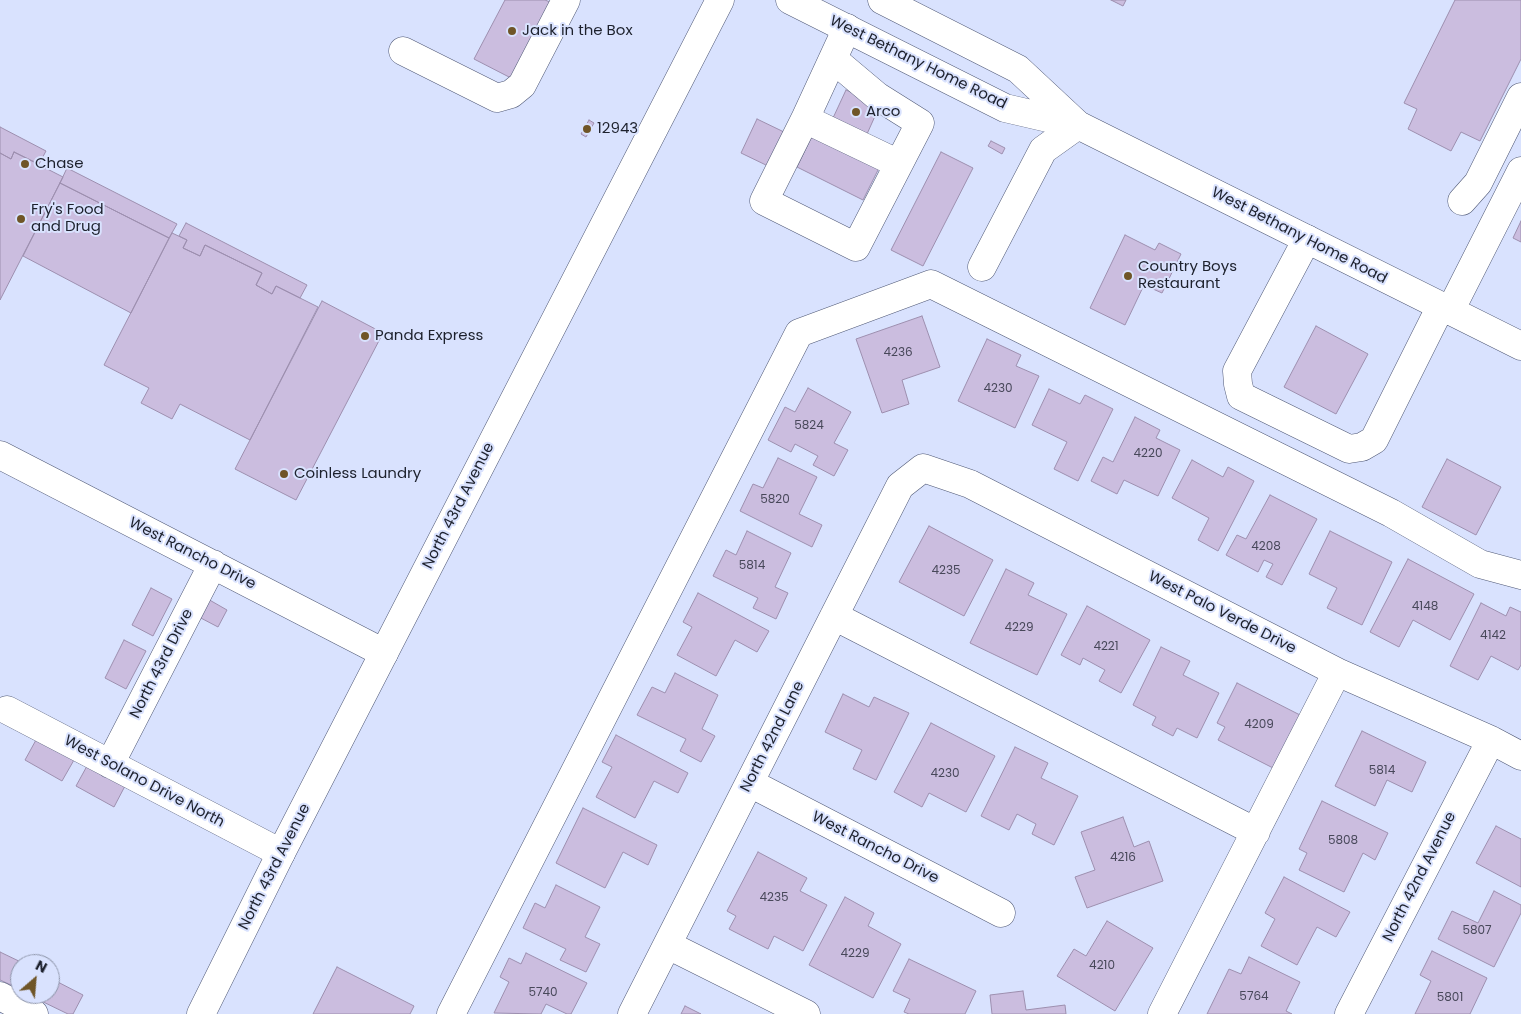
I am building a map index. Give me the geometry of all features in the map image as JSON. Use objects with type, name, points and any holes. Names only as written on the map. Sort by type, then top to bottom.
[{"type":"street","points":[[403,51],[497,98],[511,94],[522,85],[566,0]]},
{"type":"street","name":"North 43rd Avenue","points":[[201,1014],[281,853],[720,0]]},
{"type":"street","name":"West Bethany Home Road","points":[[790,0],[1005,108],[1078,125],[1521,346]]},
{"type":"street","name":"West Bethany Home Road","points":[[882,0],[1018,69],[1078,125]]},
{"type":"street","points":[[833,60],[877,96],[920,123],[856,247],[764,201],[847,28]]},
{"type":"street","points":[[1462,201],[1478,183],[1521,97]]},
{"type":"street","points":[[805,119],[899,164]]},
{"type":"street","points":[[982,267],[1043,150],[1078,125]]},
{"type":"street","points":[[1307,239],[1237,371],[1241,396],[1349,449],[1362,447],[1374,440],[1521,171]]},
{"type":"street","points":[[451,1014],[799,333],[931,284],[1392,513],[1480,564],[1521,574]]},
{"type":"street","name":"West Rancho Drive","points":[[0,454],[384,652]]},
{"type":"street","name":"North 42nd Lane","points":[[632,1014],[900,486],[924,468]]},
{"type":"street","name":"West Palo Verde Drive","points":[[924,468],[970,484],[1337,672],[1491,740],[1521,756]]},
{"type":"street","name":"North 43rd Drive","points":[[110,764],[213,564]]},
{"type":"street","points":[[834,616],[1256,832]]},
{"type":"street","points":[[1162,1014],[1337,672]]},
{"type":"street","name":"West Solano Drive North","points":[[7,710],[281,853]]},
{"type":"street","name":"North 42nd Avenue","points":[[1349,1014],[1491,740]]},
{"type":"street","name":"West Rancho Drive","points":[[750,783],[1001,913]]},
{"type":"street","points":[[668,944],[806,1014]]},
{"type":"street","points":[[0,996],[34,1014]]},
{"type":"building","name":"Jack in the Box","points":[[505,0],[545,0],[550,2],[511,78],[474,59]]},
{"type":"building","points":[[1111,0],[1126,0],[1123,6]]},
{"type":"building","points":[[1455,0],[1521,0],[1521,59],[1480,141],[1461,132],[1451,151],[1408,129],[1417,109],[1404,103]]},
{"type":"building","name":"Arco","points":[[846,90],[880,105],[867,134],[833,118]]},
{"type":"building","points":[[757,119],[784,132],[768,166],[741,153]]},
{"type":"building","points":[[589,120],[594,123],[586,137],[581,134]]},
{"type":"building","points":[[0,127],[46,151],[39,164],[14,152],[11,159],[0,153]]},
{"type":"building","points":[[812,136],[879,168],[863,200],[797,167]]},
{"type":"building","points":[[991,141],[1005,148],[1002,154],[988,146]]},
{"type":"building","name":"Fry's Food and Drug","points":[[14,152],[63,177],[0,300],[0,153],[11,159]]},
{"type":"building","points":[[941,152],[973,168],[923,266],[891,250]]},
{"type":"building","points":[[67,168],[177,224],[169,238],[60,183]]},
{"type":"building","points":[[60,183],[169,238],[131,313],[23,256]]},
{"type":"building","points":[[1521,221],[1521,242],[1513,238]]},
{"type":"building","points":[[186,223],[307,285],[300,298],[276,286],[272,294],[256,285],[262,273],[205,245],[200,256],[183,248],[187,240],[179,236]]},
{"type":"building","points":[[172,233],[187,240],[183,248],[200,256],[205,245],[262,273],[256,285],[272,294],[276,286],[318,307],[250,440],[180,404],[172,419],[141,403],[149,388],[104,365]]},
{"type":"building","points":[[1125,235],[1155,250],[1159,243],[1181,254],[1162,293],[1144,285],[1125,325],[1090,308]]},
{"type":"building","points":[[322,301],[383,333],[296,500],[235,469]]},
{"type":"building","points":[[922,316],[940,367],[902,380],[909,404],[882,413],[856,339]]},
{"type":"building","points":[[1316,326],[1368,354],[1336,414],[1284,387]]},
{"type":"building","points":[[987,339],[1021,355],[1016,366],[1039,376],[1015,428],[958,401]]},
{"type":"building","points":[[808,388],[851,412],[834,443],[848,450],[834,476],[813,465],[818,456],[795,444],[791,452],[768,440],[785,407],[795,412]]},
{"type":"building","points":[[1049,389],[1080,404],[1085,395],[1113,409],[1078,481],[1054,469],[1067,442],[1032,425]]},
{"type":"building","points":[[1135,417],[1160,430],[1156,438],[1180,450],[1158,496],[1124,480],[1117,494],[1091,481],[1103,457],[1113,462]]},
{"type":"building","points":[[778,458],[817,477],[799,514],[822,525],[812,547],[740,511],[753,484],[763,488]]},
{"type":"building","points":[[1447,459],[1501,487],[1476,535],[1422,507]]},
{"type":"building","points":[[1192,460],[1223,477],[1228,467],[1254,481],[1218,551],[1198,540],[1209,518],[1172,498]]},
{"type":"building","points":[[1270,495],[1317,519],[1282,585],[1266,577],[1273,564],[1264,560],[1258,572],[1226,555],[1237,535],[1246,539]]},
{"type":"building","points":[[929,526],[993,560],[964,616],[899,582]]},
{"type":"building","points":[[747,531],[791,553],[775,587],[788,593],[776,619],[753,608],[758,598],[713,576],[726,550],[736,555]]},
{"type":"building","points":[[1330,531],[1392,562],[1362,625],[1327,608],[1337,588],[1309,574]]},
{"type":"building","points":[[1408,559],[1474,594],[1450,640],[1413,620],[1399,647],[1370,632]]},
{"type":"building","points":[[1006,569],[1034,583],[1028,595],[1067,614],[1037,675],[970,643]]},
{"type":"building","points":[[151,588],[172,599],[153,636],[132,625]]},
{"type":"building","points":[[698,593],[769,631],[757,652],[735,640],[716,676],[677,655],[692,627],[683,622]]},
{"type":"building","points":[[206,598],[227,610],[218,627],[197,616]]},
{"type":"building","points":[[1481,603],[1506,616],[1510,607],[1521,612],[1521,665],[1518,670],[1491,656],[1478,680],[1450,666]]},
{"type":"building","points":[[1087,606],[1150,640],[1121,693],[1099,681],[1105,670],[1083,658],[1080,665],[1061,655]]},
{"type":"building","points":[[124,640],[146,651],[126,689],[105,678]]},
{"type":"building","points":[[1161,647],[1190,661],[1183,675],[1219,693],[1197,738],[1177,728],[1173,736],[1152,725],[1156,717],[1133,705]]},
{"type":"building","points":[[675,673],[718,695],[702,729],[715,736],[701,762],[680,751],[686,739],[637,715],[652,687],[665,693]]},
{"type":"building","points":[[1237,683],[1302,716],[1275,769],[1218,740],[1225,727],[1217,723]]},
{"type":"building","points":[[843,694],[869,707],[874,697],[909,713],[876,780],[853,769],[862,750],[825,732]]},
{"type":"building","points":[[931,723],[995,756],[966,812],[929,793],[922,807],[894,792]]},
{"type":"building","points":[[1362,731],[1426,762],[1412,792],[1387,780],[1375,806],[1335,786]]},
{"type":"building","points":[[616,735],[688,773],[678,793],[654,781],[635,818],[596,797],[612,767],[602,762]]},
{"type":"building","points":[[36,740],[74,760],[62,781],[25,760]]},
{"type":"building","points":[[1015,747],[1048,763],[1041,778],[1078,796],[1054,845],[1032,834],[1036,824],[1017,814],[1009,830],[981,816]]},
{"type":"building","points":[[87,766],[125,786],[114,807],[76,786]]},
{"type":"building","points":[[1322,801],[1388,833],[1375,860],[1363,853],[1344,892],[1299,870],[1307,853],[1299,849]]},
{"type":"building","points":[[583,808],[657,845],[648,865],[623,852],[605,888],[556,863]]},
{"type":"building","points":[[1123,817],[1134,847],[1149,841],[1163,881],[1087,908],[1075,877],[1095,870],[1081,832]]},
{"type":"building","points":[[1496,826],[1521,839],[1521,887],[1476,863]]},
{"type":"building","points":[[758,852],[807,878],[800,891],[827,905],[803,951],[774,936],[768,949],[729,929],[736,916],[727,911]]},
{"type":"building","points":[[1284,877],[1350,912],[1336,937],[1317,927],[1297,965],[1261,946],[1275,919],[1265,913]]},
{"type":"building","points":[[556,885],[600,907],[585,937],[600,944],[586,972],[560,960],[566,949],[523,928],[535,903],[545,908]]},
{"type":"building","points":[[1494,891],[1521,905],[1521,913],[1494,967],[1438,939],[1452,911],[1478,923]]},
{"type":"building","points":[[845,897],[874,913],[868,926],[901,944],[873,998],[809,965]]},
{"type":"building","points":[[1107,921],[1153,948],[1115,1011],[1057,976],[1074,949],[1086,956]]},
{"type":"building","points":[[1432,951],[1487,978],[1470,1014],[1415,1014],[1431,981],[1420,975]]},
{"type":"building","points":[[0,952],[10,957],[10,984],[0,980]]},
{"type":"building","points":[[526,953],[587,983],[571,1014],[546,1004],[541,1014],[494,1013],[509,982],[500,977],[509,958],[521,964]]},
{"type":"building","points":[[1249,957],[1300,982],[1286,1011],[1292,1014],[1207,1014],[1229,969],[1241,974]]},
{"type":"building","points":[[909,959],[976,991],[965,1014],[909,1014],[904,1012],[910,999],[893,991]]},
{"type":"building","points":[[337,967],[414,1006],[410,1014],[313,1014]]},
{"type":"building","points":[[60,983],[83,995],[73,1014],[68,1014],[47,1004],[60,1004]]},
{"type":"building","points":[[1023,991],[1026,1010],[1065,1005],[1066,1014],[992,1014],[990,995]]},
{"type":"building","points":[[685,1006],[701,1014],[681,1014]]},
{"type":"place","name":"Jack in the Box","points":[[512,31]]},
{"type":"place","name":"Arco","points":[[856,112]]},
{"type":"place","name":"12943","points":[[587,129]]},
{"type":"place","name":"Chase","points":[[25,164]]},
{"type":"place","name":"Fry's Food and Drug","points":[[21,219]]},
{"type":"place","name":"Country Boys Restaurant","points":[[1128,276]]},
{"type":"place","name":"Panda Express","points":[[365,336]]},
{"type":"place","name":"Coinless Laundry","points":[[284,474]]}]
